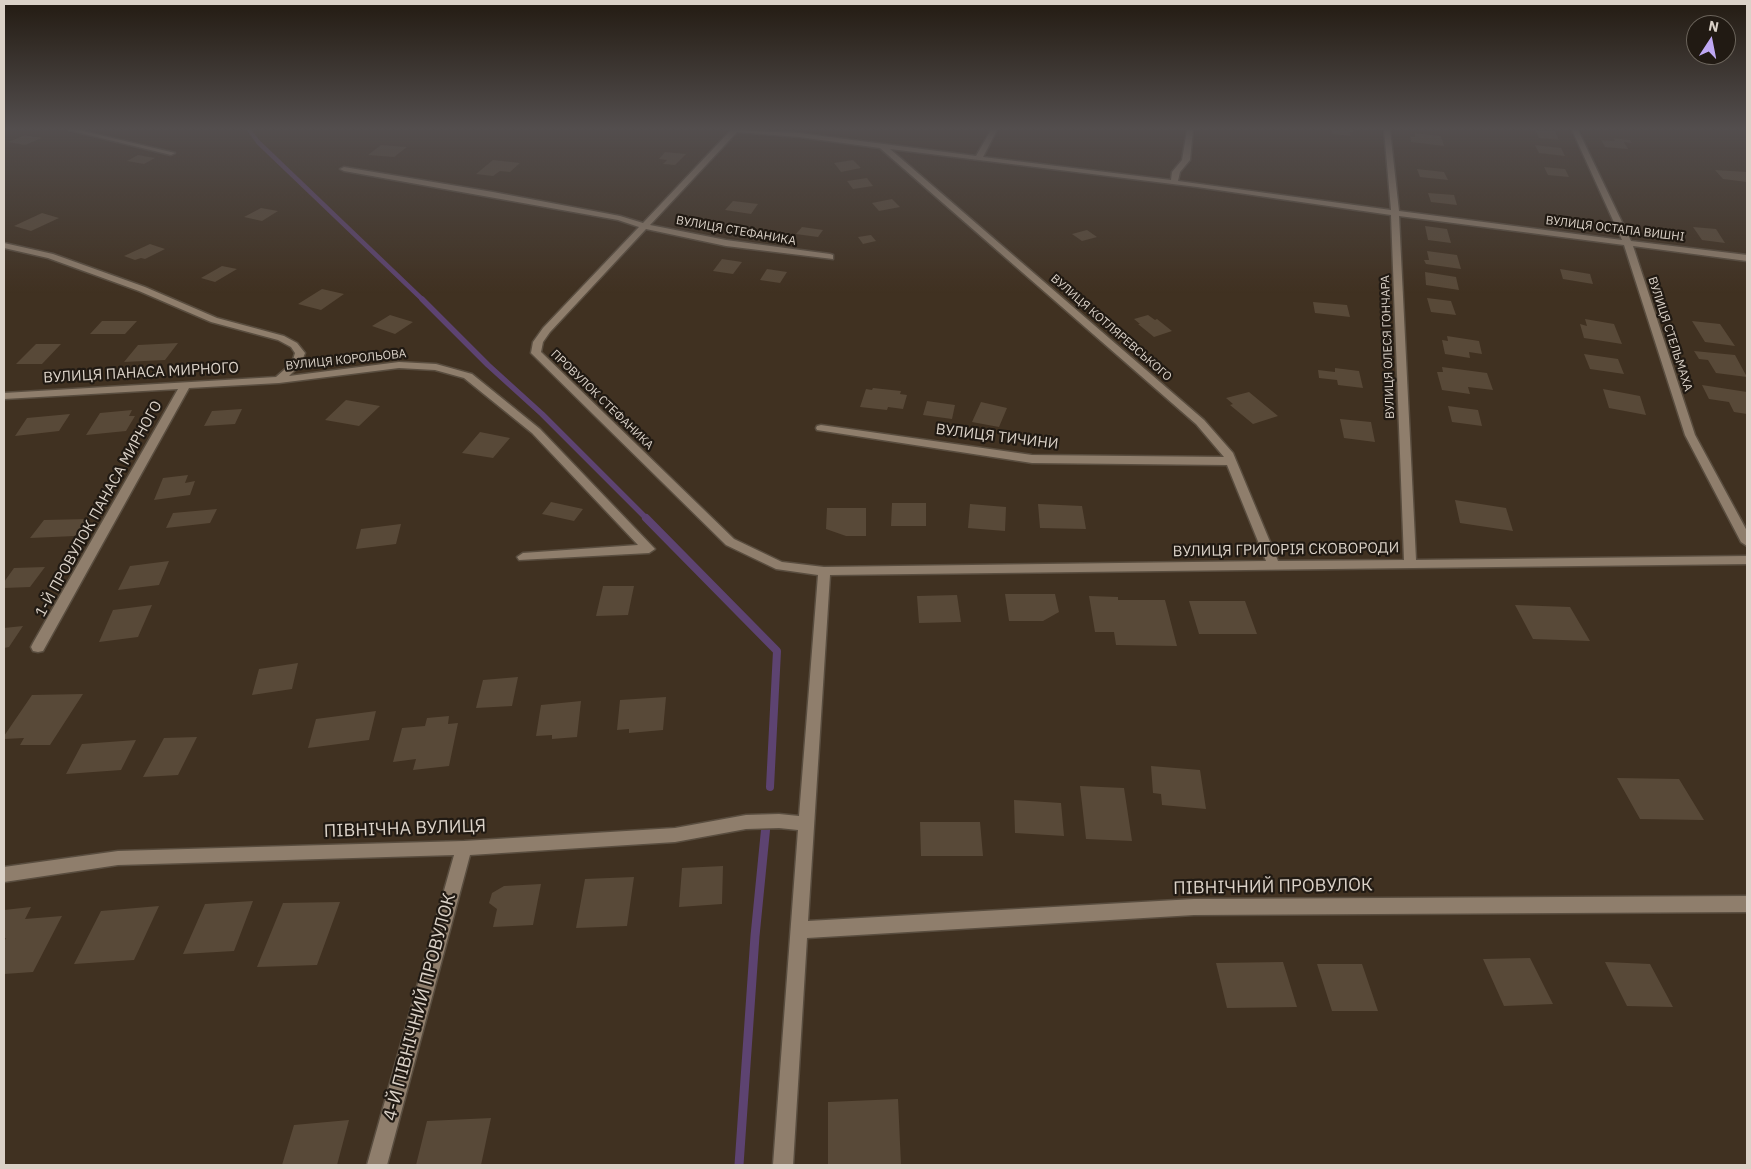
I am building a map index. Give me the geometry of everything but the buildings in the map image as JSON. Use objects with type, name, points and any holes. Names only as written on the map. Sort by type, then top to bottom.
[{"type":"street","name":"ВУЛИЦЯ СТЕФАНИКА","points":[[433,185],[620,218],[644,226],[726,243],[830,257]]},
{"type":"street","name":"ПРОВУЛОК СТЕФАНИКА","points":[[684,185],[546,330],[538,342],[536,353],[730,542],[780,566],[824,571]]},
{"type":"street","name":"ВУЛИЦЯ КОТЛЯРЕВСЬКОГО","points":[[926,185],[1200,422],[1228,453],[1274,566]]},
{"type":"street","name":"ВУЛИЦЯ ОСТАПА ВИШНІ","points":[[1192,185],[1395,213],[1747,258]]},
{"type":"street","name":"ВУЛИЦЯ ОЛЕСЯ ГОНЧАРА","points":[[1392,185],[1410,564]]},
{"type":"street","name":"ВУЛИЦЯ СТЕЛЬМАХА","points":[[1600,185],[1627,242],[1690,435],[1747,542]]},
{"type":"street","name":"ВУЛИЦЯ КОРОЛЬОВА","points":[[4,246],[50,256],[142,289],[214,320],[281,338],[294,345],[300,353],[296,364],[279,380]]},
{"type":"street","name":"ВУЛИЦЯ КОРОЛЬОВА","points":[[279,380],[399,365],[436,367],[468,376],[536,431],[649,549],[523,557]]},
{"type":"street","name":"ВУЛИЦЯ ПАНАСА МИРНОГО","points":[[4,396],[279,380]]},
{"type":"street","name":"1-Й ПРОВУЛОК ПАНАСА МИРНОГО","points":[[38,647],[185,386]]},
{"type":"street","name":"ВУЛИЦЯ ТИЧИНИ","points":[[820,428],[1032,459],[1231,461]]},
{"type":"street","name":"ВУЛИЦЯ ГРИГОРІЯ СКОВОРОДИ","points":[[824,571],[1747,560]]},
{"type":"street","points":[[783,1165],[824,571]]},
{"type":"street","name":"ПІВНІЧНА ВУЛИЦЯ","points":[[4,875],[118,858],[464,848],[675,835],[746,822],[807,824]]},
{"type":"street","name":"4-Й ПІВНІЧНИЙ ПРОВУЛОК","points":[[377,1165],[464,848]]},
{"type":"street","name":"ПІВНІЧНИЙ ПРОВУЛОК","points":[[800,930],[1194,907],[1747,904]]},
{"type":"waterway","points":[[302,185],[423,300]]},
{"type":"waterway","points":[[423,300],[488,365],[542,414],[646,518]]},
{"type":"waterway","points":[[646,518],[777,651],[770,787]]},
{"type":"waterway","points":[[739,1165],[755,936],[766,825]]}]
